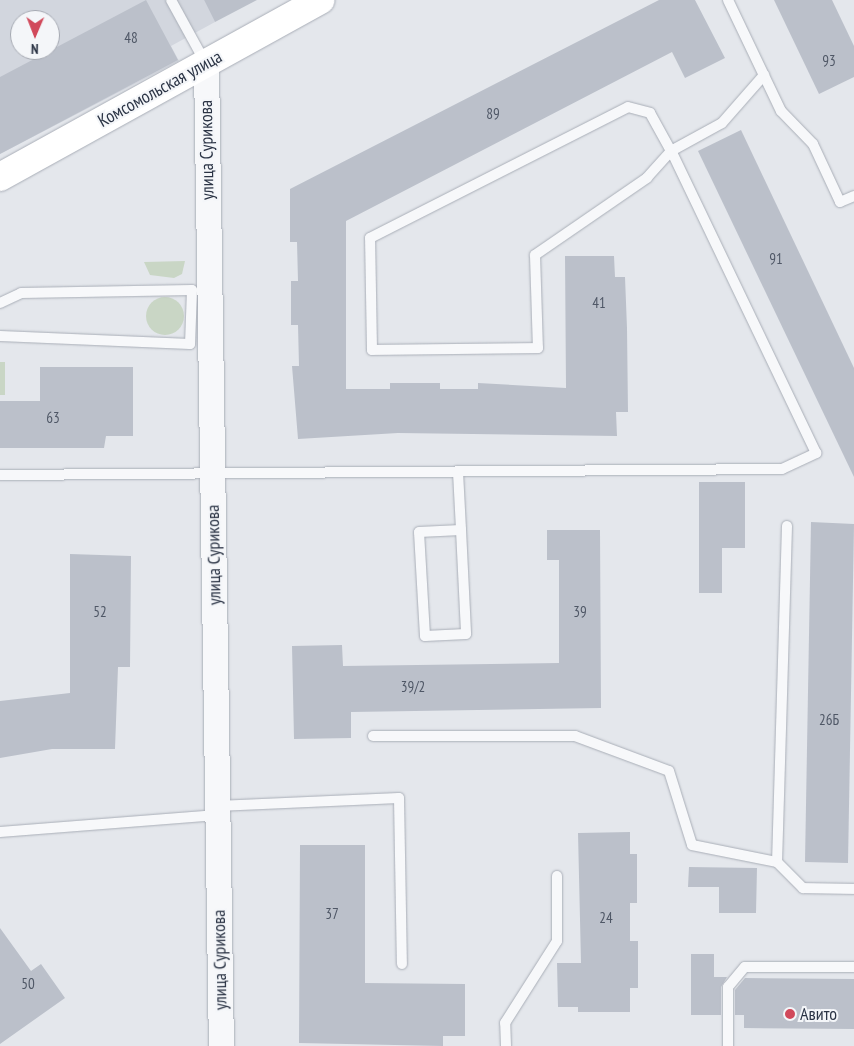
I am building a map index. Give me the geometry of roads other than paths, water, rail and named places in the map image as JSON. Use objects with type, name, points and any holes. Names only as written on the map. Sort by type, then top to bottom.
[{"type":"main road","name":"Комсомольская улица","points":[[0,177],[320,0]]},
{"type":"street","name":"улица Сурикова","points":[[206,63],[221,1046]]},
{"type":"lane","points":[[171,0],[206,63]]},
{"type":"lane","points":[[728,0],[781,111],[813,144],[840,202],[854,196]]},
{"type":"lane","points":[[0,474],[782,469],[816,453],[671,151],[650,113],[628,107],[370,238],[372,350],[538,348],[535,255],[647,178],[671,151],[722,123],[764,75]]},
{"type":"lane","points":[[0,304],[21,293],[192,290],[190,344],[0,336]]},
{"type":"lane","points":[[458,472],[461,530],[466,634],[425,636],[419,532],[461,530]]},
{"type":"lane","points":[[777,862],[787,526]]},
{"type":"lane","points":[[373,736],[575,736],[669,772],[692,845],[777,862],[803,888],[854,889]]},
{"type":"lane","points":[[0,832],[217,810],[399,798],[402,964]]},
{"type":"lane","points":[[506,1046],[505,1023],[557,941],[557,876]]},
{"type":"lane","points":[[728,1046],[728,987],[744,967],[854,968]]},
{"type":"place","name":"Авито","points":[[790,1014]]}]
